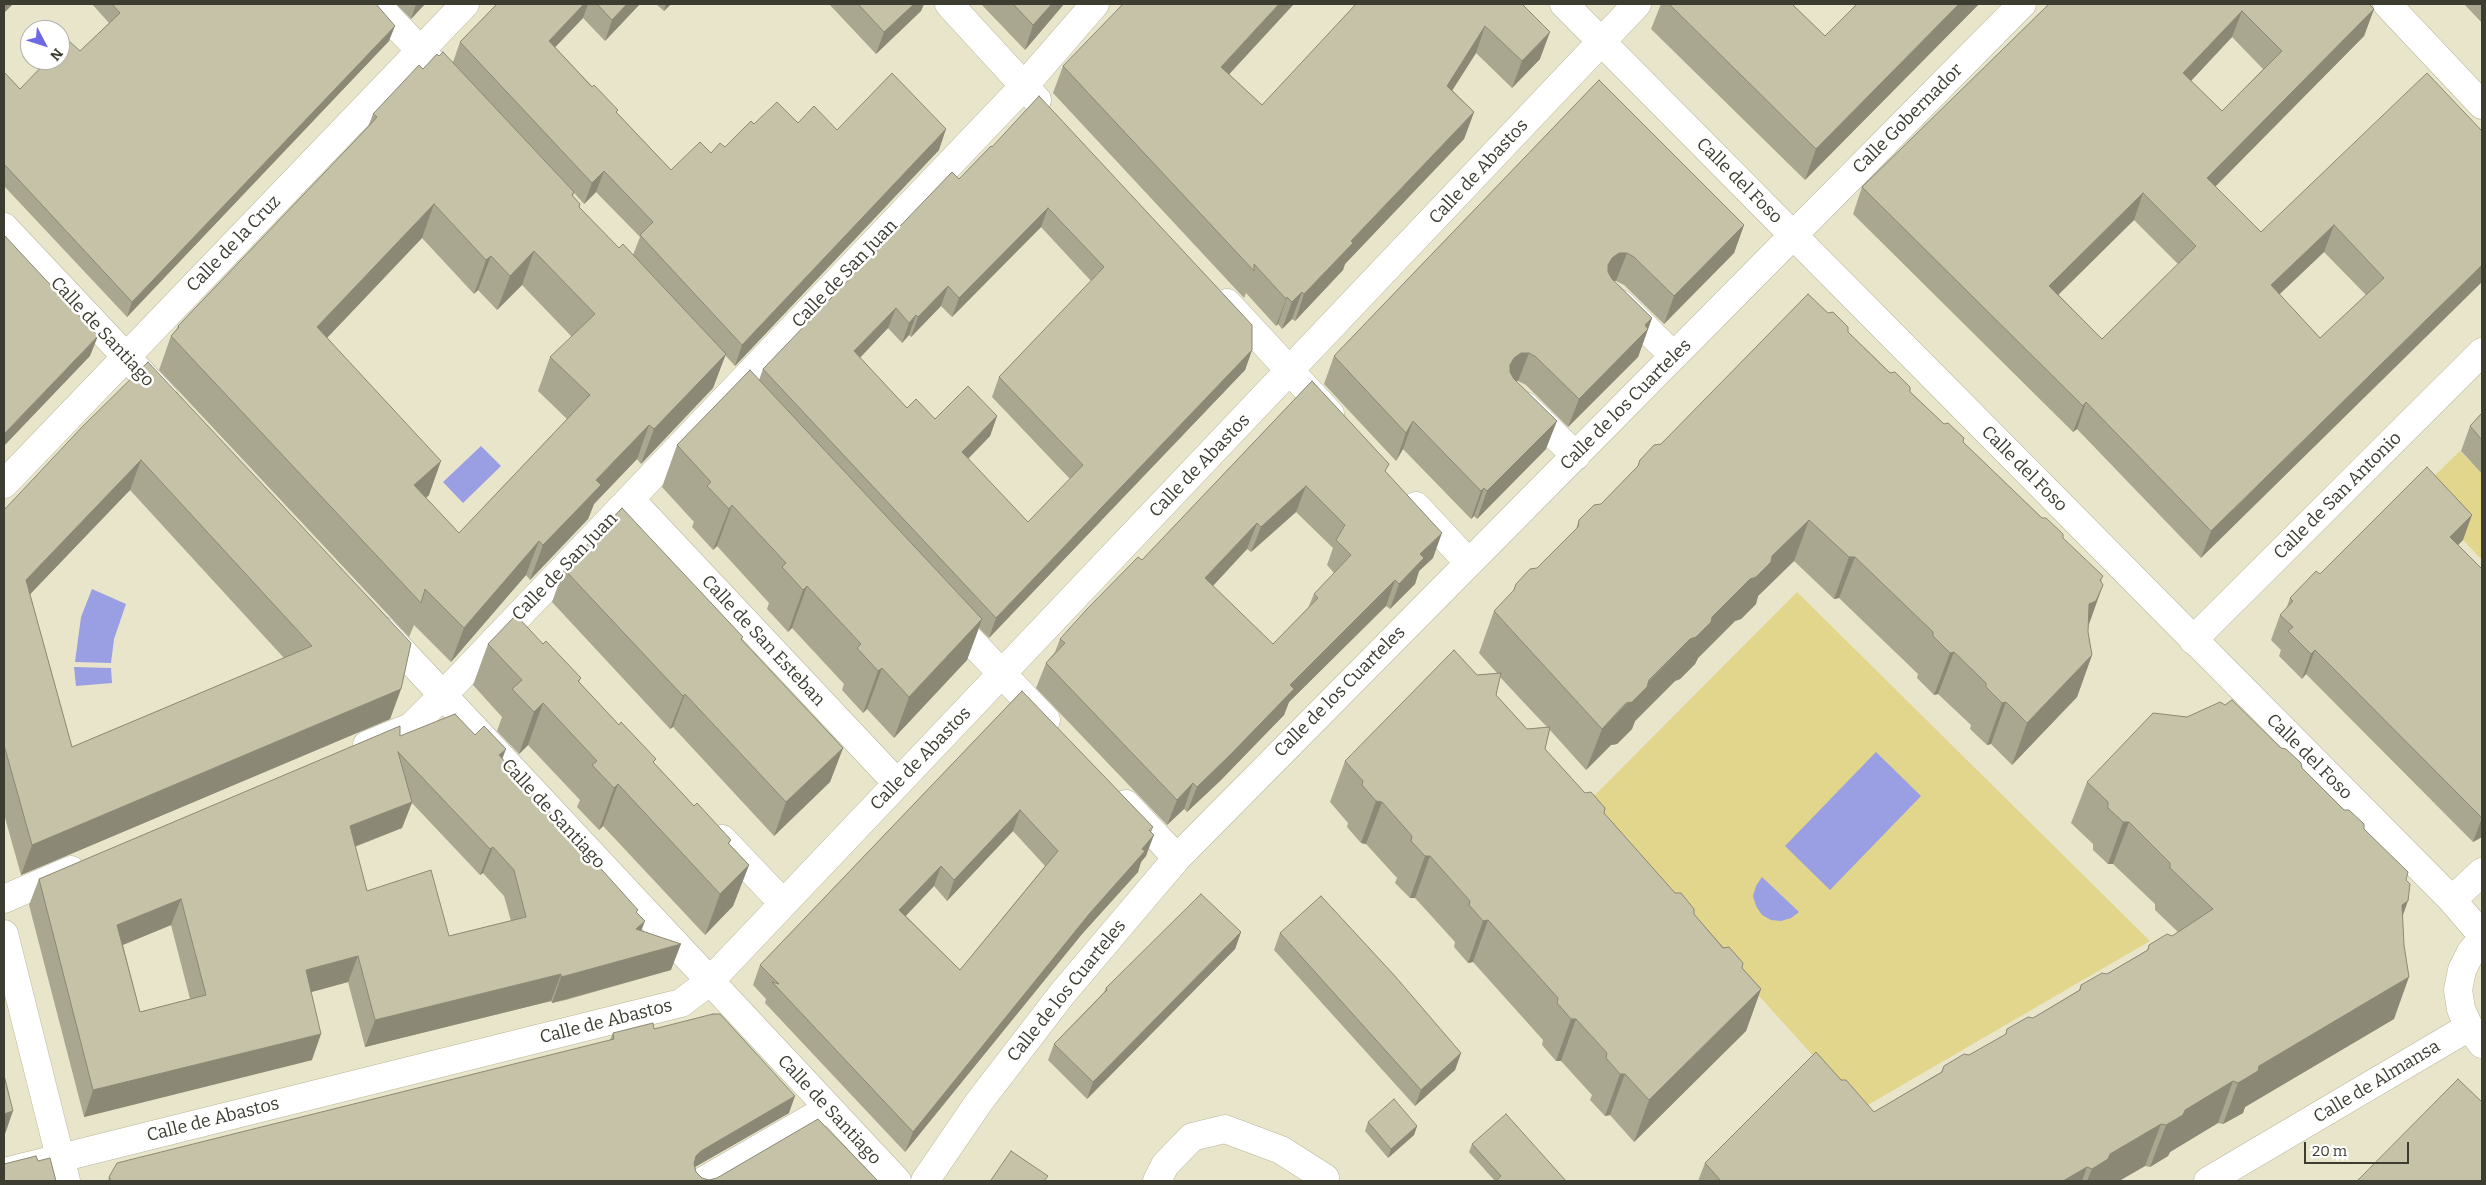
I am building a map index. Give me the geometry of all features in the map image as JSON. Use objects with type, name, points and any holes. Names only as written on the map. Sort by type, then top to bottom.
[{"type":"street","points":[[376,4],[475,108]]},
{"type":"street","name":"Calle de la Cruz","points":[[4,484],[464,4]]},
{"type":"street","points":[[949,4],[1057,122]]},
{"type":"street","name":"Calle de San Juan","points":[[348,754],[411,727],[630,499],[743,396],[1024,86],[1095,4]]},
{"type":"street","name":"Calle del Foso","points":[[1564,4],[2452,900],[2482,937]]},
{"type":"street","name":"Calle de Abastos","points":[[4,1172],[63,1170],[681,1003],[709,982],[1637,4]]},
{"type":"street","name":"Calle Gobernador","points":[[1793,235],[2022,4]]},
{"type":"street","points":[[2387,4],[2482,106]]},
{"type":"street","name":"Calle de Santiago","points":[[4,227],[179,414]]},
{"type":"street","name":"Calle de los Cuarteles","points":[[925,1181],[979,1102],[1062,994],[1177,858],[1793,235]]},
{"type":"street","points":[[1210,286],[1350,435]]},
{"type":"street","points":[[1613,296],[1674,356]]},
{"type":"street","name":"Calle de San Antonio","points":[[2193,640],[2482,352]]},
{"type":"street","points":[[716,367],[743,396]]},
{"type":"street","points":[[1515,396],[1576,456]]},
{"type":"street","points":[[1396,485],[1469,563]]},
{"type":"street","name":"Calle de San Esteban","points":[[630,499],[897,783]]},
{"type":"street","points":[[929,596],[1062,738]]},
{"type":"street","name":"Calle de Santiago","points":[[369,616],[827,1109],[897,1181]]},
{"type":"street","points":[[516,619],[536,640]]},
{"type":"street","points":[[1110,788],[1177,858]]},
{"type":"street","points":[[703,818],[783,903]]},
{"type":"street","points":[[4,899],[94,861]]},
{"type":"street","points":[[2452,900],[2482,872]]},
{"type":"street","points":[[4,934],[63,1170]]},
{"type":"street","points":[[2475,1036],[2461,1009],[2458,990],[2462,970],[2471,952],[2482,937]]},
{"type":"street","name":"Calle de Almansa","points":[[2208,1181],[2475,1036]]},
{"type":"street","points":[[703,1181],[827,1109]]},
{"type":"street","points":[[1157,1181],[1165,1165],[1192,1137],[1225,1129],[1281,1150],[1325,1178]]},
{"type":"shaded area","points":[[2460,451],[2482,474],[2482,560],[2418,492]]},
{"type":"shaded area","points":[[1797,592],[2150,941],[1861,1109],[1586,804]]},
{"type":"water","points":[[481,446],[501,466],[463,503],[443,482]]},
{"type":"water","points":[[92,589],[126,604],[114,639],[111,663],[75,662],[81,617]]},
{"type":"water","points":[[74,667],[111,668],[112,683],[76,686]]},
{"type":"water","points":[[1876,752],[1921,796],[1830,890],[1785,846]]},
{"type":"water","points":[[1762,877],[1799,912],[1791,918],[1781,921],[1771,920],[1762,915],[1756,906],[1753,896],[1756,886]]},
{"type":"building","points":[[112,4],[376,4],[395,26],[132,302],[4,164],[4,72],[20,89],[38,70],[70,70],[70,42],[80,51],[120,13]]},
{"type":"building","points":[[497,4],[584,4],[549,41],[592,87],[594,85],[618,110],[616,112],[671,170],[700,142],[711,153],[720,143],[725,147],[751,121],[754,124],[777,102],[798,123],[814,106],[837,130],[892,73],[946,129],[742,345],[640,235],[653,222],[604,171],[592,183],[460,42]]},
{"type":"building","points":[[597,4],[627,4],[612,20]]},
{"type":"building","points":[[858,4],[914,4],[884,32]]},
{"type":"building","points":[[1013,4],[1052,4],[1033,25]]},
{"type":"building","points":[[1123,4],[1279,4],[1221,67],[1262,105],[1356,4],[1522,4],[1550,32],[1522,61],[1485,26],[1447,86],[1474,112],[1351,241],[1353,243],[1304,294],[1302,292],[1292,302],[1287,297],[1286,299],[1254,264],[1254,271],[1063,66]]},
{"type":"building","points":[[1669,4],[1792,4],[1825,36],[1857,4],[1959,4],[1816,149]]},
{"type":"building","points":[[2049,4],[2369,4],[2374,9],[2207,178],[2261,232],[2427,73],[2482,131],[2482,265],[2211,531],[2086,402],[2083,406],[1862,187]],"holes":[[[2242,11],[2282,51],[2222,111],[2183,73]],[[2143,193],[2196,246],[2102,339],[2049,286]],[[2334,225],[2384,278],[2320,338],[2271,285]]]},
{"type":"building","points":[[443,52],[574,192],[572,195],[580,204],[579,207],[619,248],[623,244],[726,354],[654,429],[649,425],[596,480],[601,485],[543,545],[539,541],[464,628],[425,589],[421,603],[171,336],[178,326],[368,127],[377,117],[373,114],[419,65],[423,69],[437,54],[439,56]],"holes":[[[434,204],[486,260],[491,256],[510,276],[534,251],[595,314],[550,357],[590,395],[459,533],[414,485],[441,461],[317,327]]]},
{"type":"building","points":[[1599,80],[1744,225],[1674,296],[1634,257],[1627,253],[1619,253],[1612,258],[1608,265],[1608,272],[1612,279],[1652,318],[1645,325],[1648,329],[1579,399],[1536,357],[1529,353],[1521,353],[1514,358],[1510,365],[1510,372],[1514,379],[1557,421],[1487,491],[1484,488],[1481,491],[1413,421],[1406,433],[1334,356]]},
{"type":"building","points":[[1039,96],[1252,325],[1252,350],[996,618],[763,369],[952,172],[959,179],[992,147]],"holes":[[[1048,208],[1104,267],[999,377],[1083,465],[1028,522],[962,452],[997,416],[968,386],[935,419],[916,399],[907,408],[854,351],[896,308],[909,323],[916,315],[918,317],[948,286],[959,298]]]},
{"type":"building","points":[[4,235],[98,336],[4,434]]},
{"type":"building","points":[[1808,294],[1828,313],[1833,312],[1848,327],[1848,332],[1890,373],[1895,372],[1910,387],[1910,392],[1944,424],[1948,423],[1964,438],[1963,442],[2042,518],[2046,518],[2063,534],[2063,538],[2103,576],[2100,580],[2103,585],[2096,601],[2089,604],[2088,632],[2092,655],[2027,723],[2006,702],[2002,703],[1986,687],[1986,683],[1954,652],[1950,653],[1933,636],[1933,632],[1855,557],[1849,557],[1809,520],[1772,556],[1771,562],[1756,577],[1750,579],[1712,617],[1711,622],[1696,637],[1690,639],[1649,680],[1647,687],[1632,702],[1626,703],[1602,729],[1494,611],[1514,590],[1516,584],[1530,569],[1537,568],[1578,527],[1579,520],[1594,505],[1601,504],[1638,466],[1640,460],[1654,445],[1661,444]]},
{"type":"building","points":[[148,362],[411,643],[401,689],[32,845],[4,745],[4,510],[83,426]],"holes":[[[141,460],[312,646],[72,747],[26,580]]]},
{"type":"building","points":[[750,370],[982,619],[909,697],[882,668],[878,671],[857,648],[861,644],[807,586],[803,590],[782,567],[786,563],[732,505],[729,509],[707,486],[711,482],[677,445]]},
{"type":"building","points":[[1312,381],[1389,464],[1385,471],[1442,533],[1420,554],[1424,558],[1399,584],[1395,580],[1290,685],[1294,689],[1230,755],[1197,787],[1193,783],[1177,800],[1046,663],[1065,643],[1060,639],[1087,609],[1138,557],[1142,560]],"holes":[[[1306,486],[1345,525],[1336,540],[1351,555],[1314,594],[1318,598],[1273,644],[1205,578],[1257,523],[1261,527]]]},
{"type":"building","points":[[2482,413],[2482,440],[2470,426]]},
{"type":"building","points":[[2427,467],[2472,515],[2450,537],[2482,569],[2482,818],[2315,650],[2311,654],[2288,631],[2293,627],[2280,615],[2293,601],[2290,598],[2316,571],[2320,574]]},
{"type":"building","points":[[622,508],[743,637],[741,639],[843,748],[786,802],[564,569]]},
{"type":"building","points":[[516,615],[543,644],[546,641],[581,678],[578,681],[619,725],[621,722],[656,759],[653,762],[694,806],[697,803],[731,840],[728,843],[749,865],[720,894],[618,784],[614,788],[592,765],[597,761],[543,703],[534,712],[512,689],[522,680],[488,644]]},
{"type":"building","points":[[1454,650],[1477,675],[1501,673],[1496,695],[1527,729],[1550,727],[1545,749],[1585,793],[1591,792],[1605,808],[1604,813],[1675,893],[1681,893],[1694,909],[1694,914],[1723,948],[1729,947],[1743,963],[1742,968],[1761,989],[1649,1100],[1625,1074],[1620,1074],[1606,1058],[1607,1053],[1576,1019],[1571,1019],[1557,1003],[1558,998],[1488,920],[1483,921],[1469,905],[1470,901],[1430,856],[1425,856],[1411,841],[1412,836],[1382,802],[1376,801],[1362,785],[1363,781],[1345,761]]},
{"type":"building","points":[[1022,691],[1153,827],[1149,830],[1154,835],[1142,849],[1145,851],[1090,913],[913,1132],[772,982],[779,984],[760,965]],"holes":[[[1020,810],[1058,851],[960,970],[899,910],[941,866],[954,880]]]},
{"type":"building","points":[[2232,700],[2281,748],[2286,749],[2301,763],[2302,768],[2344,810],[2349,810],[2364,824],[2364,829],[2408,872],[2406,880],[2410,884],[2408,901],[2402,905],[2404,945],[2409,977],[2259,1066],[2258,1071],[2238,1083],[2233,1081],[2185,1110],[2183,1115],[2166,1125],[2161,1124],[2110,1154],[2108,1159],[2092,1169],[2087,1167],[2063,1181],[1721,1181],[1705,1163],[1816,1052],[1841,1080],[1846,1080],[1874,1112],[1942,1072],[1944,1066],[1964,1054],[1969,1055],[2006,1034],[2007,1029],[2028,1017],[2033,1018],[2080,990],[2081,985],[2102,973],[2107,974],[2148,950],[2149,945],[2167,934],[2172,936],[2213,909],[2170,868],[2170,863],[2129,822],[2123,822],[2108,808],[2108,802],[2087,782],[2153,713],[2187,717],[2220,702],[2225,705]]},
{"type":"building","points":[[455,714],[475,735],[484,726],[506,749],[499,755],[638,910],[636,912],[645,921],[636,929],[681,944],[561,977],[561,974],[375,1020],[358,956],[306,970],[321,1034],[93,1090],[39,879],[400,726],[400,736]],"holes":[[[398,752],[490,849],[493,847],[514,870],[526,917],[449,936],[431,870],[367,891],[350,826],[412,802]],[[181,899],[206,995],[140,1012],[117,925]]]},
{"type":"building","points":[[1201,894],[1241,932],[1093,1082],[1054,1044],[1107,990],[1106,988]]},
{"type":"building","points":[[1321,896],[1394,975],[1461,1053],[1421,1090],[1280,933]]},
{"type":"building","points":[[713,1014],[720,1014],[795,1096],[701,1151],[696,1156],[694,1164],[696,1172],[702,1178],[709,1180],[717,1178],[818,1119],[876,1181],[111,1181],[109,1177],[117,1163],[614,1039],[613,1033],[653,1023],[654,1029]]},
{"type":"building","points":[[4,1075],[13,1111],[4,1114]]},
{"type":"building","points":[[2458,1079],[2482,1102],[2482,1181],[2357,1181]]},
{"type":"building","points":[[1394,1099],[1417,1126],[1391,1149],[1368,1122]]},
{"type":"building","points":[[1506,1114],[1566,1181],[1496,1181],[1501,1176],[1472,1144]]},
{"type":"building","points":[[1011,1151],[1048,1176],[1044,1181],[992,1181]]},
{"type":"building","points":[[36,1156],[38,1161],[50,1158],[56,1181],[4,1181],[4,1164]]}]
